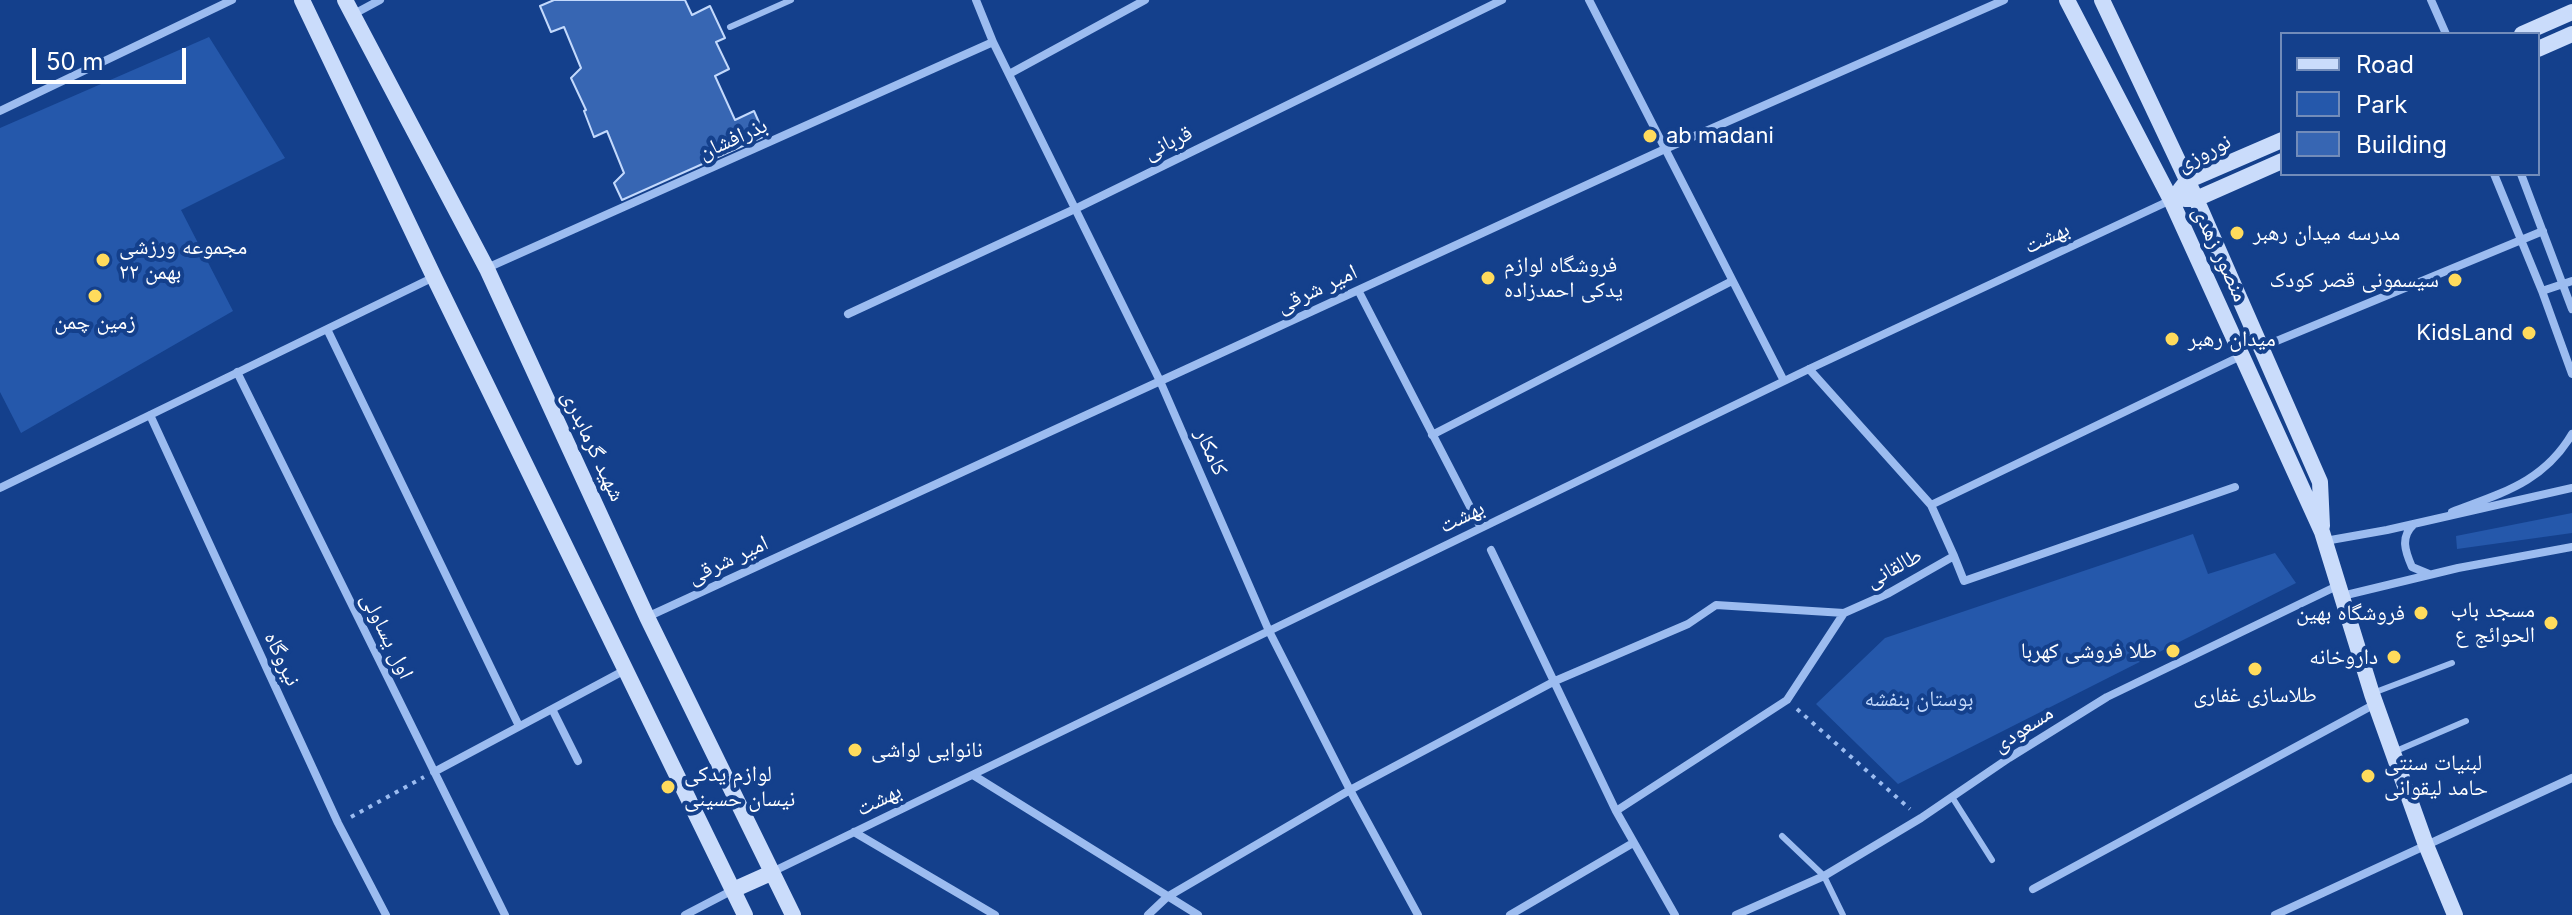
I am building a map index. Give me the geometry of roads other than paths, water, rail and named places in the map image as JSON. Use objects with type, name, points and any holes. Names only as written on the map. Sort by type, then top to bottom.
[{"type":"main road","points":[[302,0],[745,915]]},
{"type":"main road","name":"منصور زهدی","points":[[2067,0],[2171,200],[2323,536],[2374,699],[2426,845],[2455,915]]},
{"type":"main road","name":"منصور زهدی","points":[[2102,0],[2196,199],[2320,482],[2323,536]]},
{"type":"main road","name":"شهید گرمابدری","points":[[348,8],[487,269],[647,617],[793,915]]},
{"type":"main road","points":[[2527,32],[2572,12]]},
{"type":"main road","points":[[2540,48],[2572,34]]},
{"type":"main road","name":"نوروزی","points":[[2171,200],[2187,181],[2280,141]]},
{"type":"main road","name":"نوروزی","points":[[2171,200],[2196,199],[2280,162]]},
{"type":"main road","points":[[733,890],[771,873]]},
{"type":"street","points":[[0,111],[232,0]]},
{"type":"street","points":[[348,8],[380,0]]},
{"type":"street","name":"کامکار","points":[[976,0],[993,42],[1011,73],[1160,381],[1269,631],[1418,915]]},
{"type":"street","points":[[1011,73],[1145,0]]},
{"type":"street","name":"قربانی","points":[[848,314],[1077,208],[1502,0]]},
{"type":"street","points":[[1589,0],[1784,381]]},
{"type":"street","name":"امیر شرقی","points":[[647,617],[1665,149],[2004,0]]},
{"type":"street","points":[[2431,0],[2445,32]]},
{"type":"street","name":"بذرافشان","points":[[487,269],[993,42]]},
{"type":"street","points":[[2495,176],[2572,374]]},
{"type":"street","points":[[2522,176],[2543,231],[2568,282],[2572,309]]},
{"type":"street","name":"بهشت","points":[[771,873],[1784,381],[2171,200]]},
{"type":"street","points":[[2262,347],[2543,231]]},
{"type":"street","points":[[0,488],[434,277]]},
{"type":"street","points":[[1432,435],[1732,281]]},
{"type":"street","points":[[2542,291],[2568,282]]},
{"type":"street","points":[[1358,290],[1481,528]]},
{"type":"street","points":[[327,329],[519,726]]},
{"type":"street","points":[[1931,505],[2243,355]]},
{"type":"street","points":[[1809,369],[1931,505],[1954,556]]},
{"type":"street","name":"اول یساولی","points":[[237,372],[505,915]]},
{"type":"street","name":"نیروگاه","points":[[150,415],[338,823],[386,915]]},
{"type":"street","points":[[2432,520],[2494,496],[2539,474],[2562,451],[2572,434]]},
{"type":"street","name":"طالقانی","points":[[1844,613],[1889,593],[1954,556],[1964,581],[2235,487]]},
{"type":"street","points":[[2323,536],[2414,524],[2572,488]]},
{"type":"street","points":[[2414,524],[2404,542],[2407,556],[2412,567],[2430,574]]},
{"type":"street","points":[[2340,591],[2572,547]]},
{"type":"street","points":[[1491,550],[1616,811],[1675,915]]},
{"type":"street","name":"مسعودی","points":[[1736,915],[1824,876],[1921,818],[2107,697],[2340,591]]},
{"type":"street","points":[[1148,915],[1167,897],[1350,790],[1555,681],[1688,624],[1716,605],[1844,613],[1787,700],[1616,811]]},
{"type":"street","points":[[434,772],[627,669]]},
{"type":"street","points":[[2033,889],[2374,699]]},
{"type":"street","points":[[552,709],[578,761]]},
{"type":"street","points":[[973,775],[1198,915]]},
{"type":"street","points":[[2275,915],[2572,778]]},
{"type":"street","points":[[854,832],[995,915]]},
{"type":"street","points":[[1510,915],[1633,843]]},
{"type":"street","points":[[685,915],[733,890]]},
{"type":"lane","points":[[730,27],[791,0]]},
{"type":"lane","points":[[2374,699],[2452,663]]},
{"type":"lane","points":[[2393,752],[2466,721]]},
{"type":"lane","points":[[1952,797],[1992,860]]},
{"type":"lane","points":[[1782,836],[1824,876],[1843,915]]},
{"type":"place","name":"ab madani","points":[[1650,136]]},
{"type":"place","name":"مدرسه میدان رهبر","points":[[2237,233]]},
{"type":"place","name":"مجموعه ورزشی ۲۲ بهمن","points":[[103,260]]},
{"type":"place","name":"فروشگاه لوازم یدکی احمدزاده","points":[[1488,278]]},
{"type":"place","name":"سیسمونی قصر کودک","points":[[2455,280]]},
{"type":"place","name":"زمین چمن","points":[[95,296]]},
{"type":"place","name":"KidsLand","points":[[2529,333]]},
{"type":"place","name":"میدان رهبر","points":[[2172,339]]},
{"type":"place","name":"فروشگاه بهین","points":[[2421,613]]},
{"type":"place","name":"مسجد باب الحوائج ع","points":[[2551,623]]},
{"type":"place","name":"طلا فروشی کهربا","points":[[2173,651]]},
{"type":"place","name":"داروخانه","points":[[2394,657]]},
{"type":"place","name":"طلاسازی غفاری","points":[[2255,669]]},
{"type":"place","name":"نانوایی لواشی","points":[[855,750]]},
{"type":"place","name":"لبنیات سنتی حامد لیقوانی","points":[[2368,776]]},
{"type":"place","name":"لوازم یدکی نیسان حسینی","points":[[668,787]]},
{"type":"park label","name":"بوستان بنفشه","points":[[1919,699]]}]
